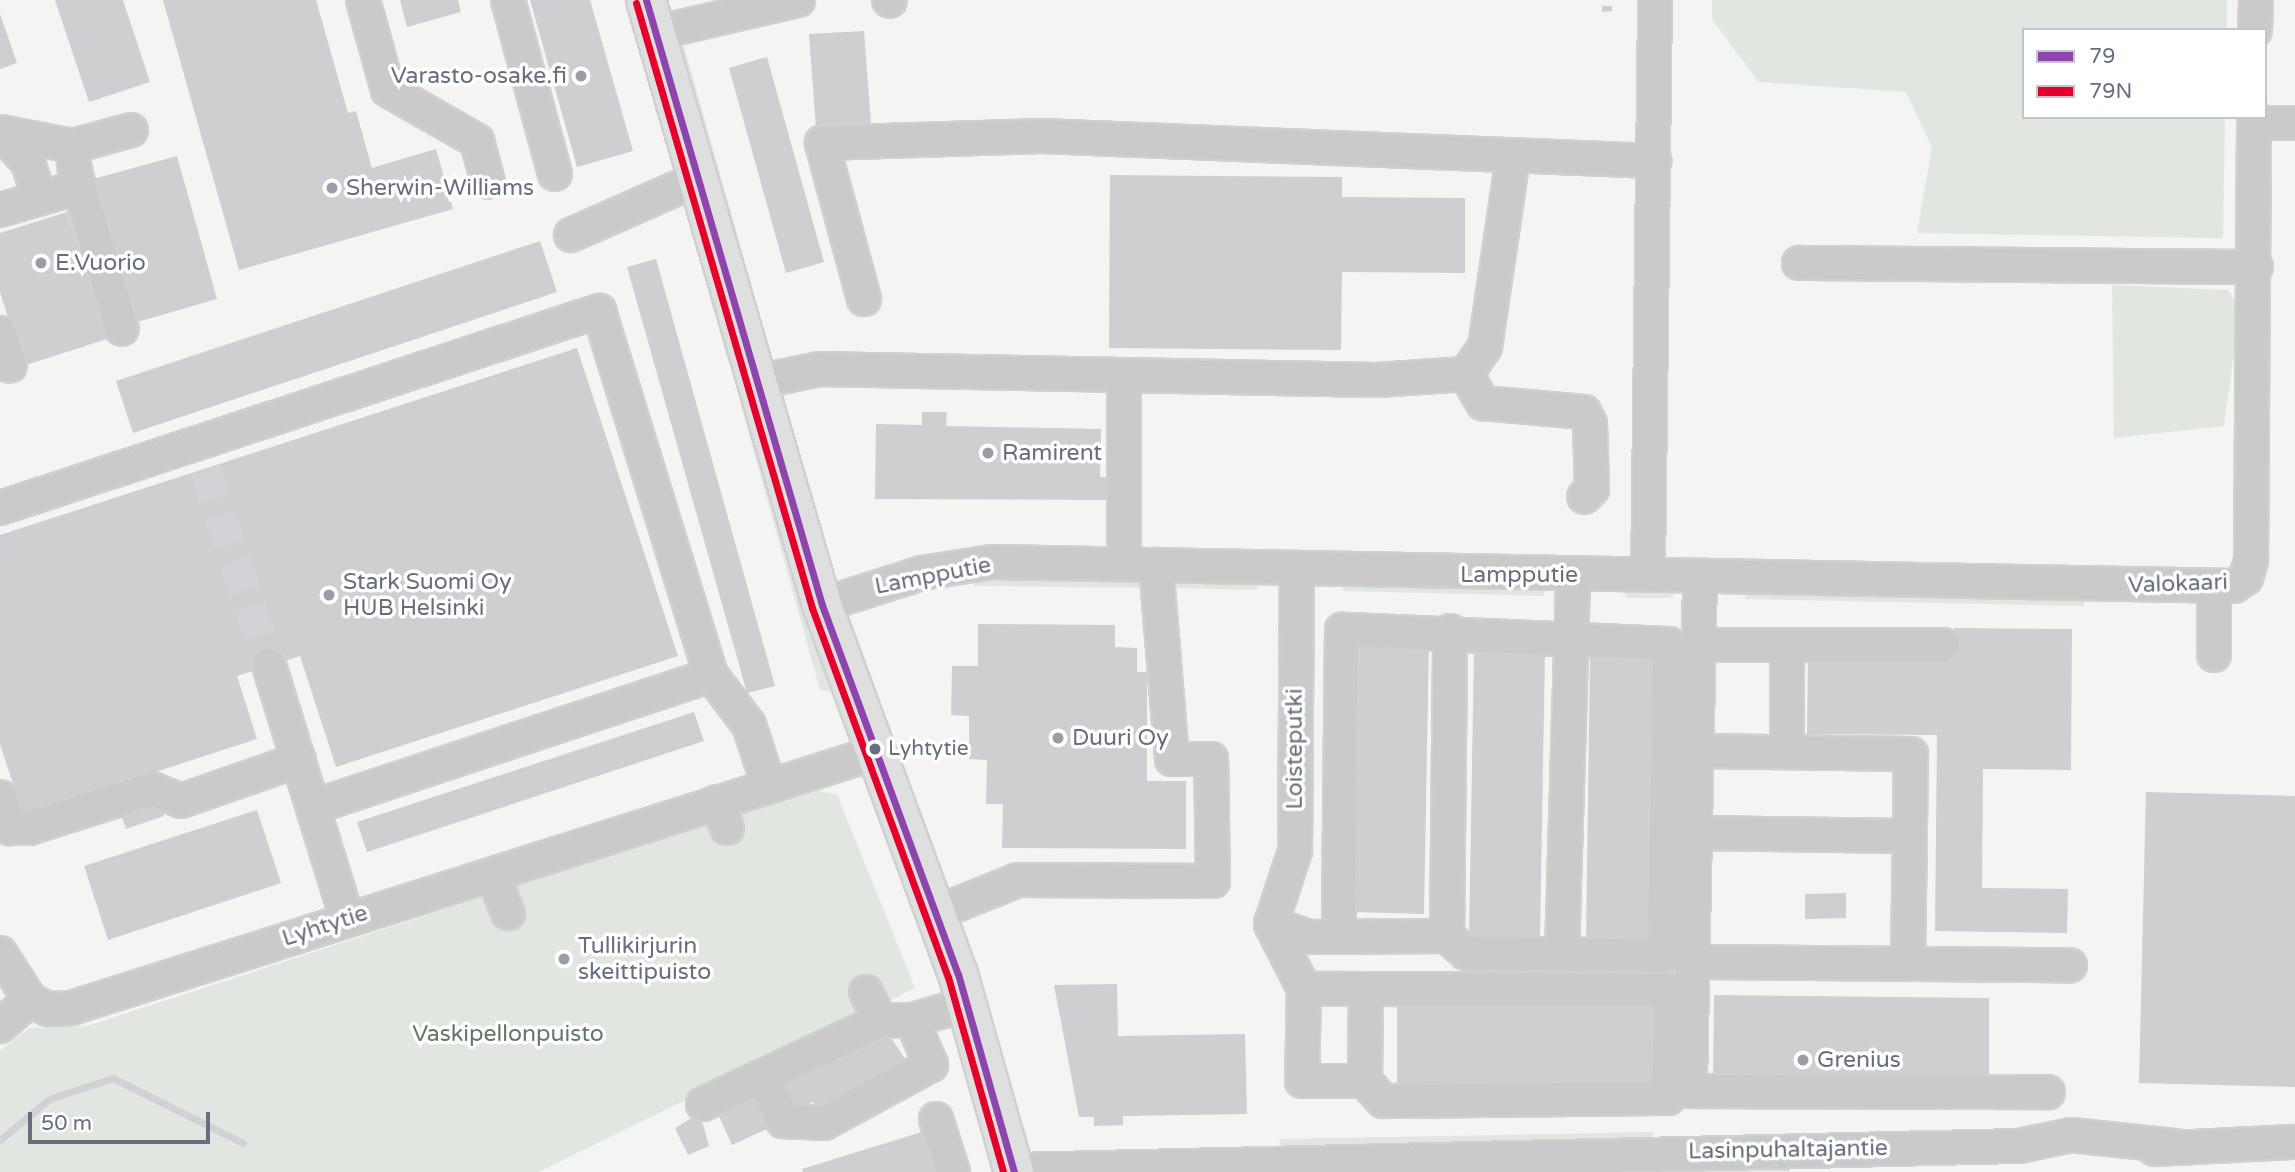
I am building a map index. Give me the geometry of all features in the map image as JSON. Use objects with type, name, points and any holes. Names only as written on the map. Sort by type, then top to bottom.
[{"type":"main road","points":[[650,16],[822,605],[967,1004],[1014,1171]]},
{"type":"street","points":[[363,0],[388,90],[477,141],[488,182]]},
{"type":"street","points":[[508,0],[555,174]]},
{"type":"street","points":[[650,16],[798,0]]},
{"type":"street","points":[[1648,575],[1655,0]]},
{"type":"street","points":[[2255,28],[2256,0]]},
{"type":"street","points":[[2254,120],[2295,123]]},
{"type":"street","name":"Valokaari","points":[[1648,575],[2214,588],[2246,578],[2251,560],[2256,267],[2254,120]]},
{"type":"street","points":[[0,132],[73,146],[131,130]]},
{"type":"street","points":[[0,132],[28,162],[39,197]]},
{"type":"street","points":[[864,299],[822,143],[1042,136],[1654,161]]},
{"type":"street","points":[[73,146],[79,187],[122,329]]},
{"type":"street","points":[[1466,374],[1485,347],[1513,157]]},
{"type":"street","points":[[571,235],[698,179]]},
{"type":"street","points":[[0,210],[79,187]]},
{"type":"street","points":[[1799,263],[2256,267]]},
{"type":"street","points":[[0,508],[201,456],[599,311],[711,675],[749,725],[769,786]]},
{"type":"street","points":[[0,333],[10,365]]},
{"type":"street","points":[[757,382],[819,369],[1377,380],[1466,374]]},
{"type":"street","points":[[1466,374],[1483,403],[1584,412],[1590,424],[1592,489],[1584,497]]},
{"type":"street","points":[[1124,375],[1124,564]]},
{"type":"street","name":"Lampputie","points":[[822,605],[973,564],[1124,564],[1297,570],[1648,575]]},
{"type":"street","points":[[936,913],[1018,880],[1213,881],[1211,759],[1172,759],[1156,565]]},
{"type":"street","name":"Loisteputki","points":[[1271,923],[1295,851],[1297,570]]},
{"type":"street","points":[[1562,954],[1567,639],[1573,575]]},
{"type":"street","points":[[1700,578],[1690,1091],[2048,1092]]},
{"type":"street","points":[[2214,588],[2214,655]]},
{"type":"street","points":[[1271,923],[1308,937],[1447,936],[1466,953],[1664,956],[1669,643],[1589,645],[1567,639],[1450,631],[1342,630],[1339,936]]},
{"type":"street","points":[[1447,936],[1450,631]]},
{"type":"street","points":[[1698,645],[1943,645]]},
{"type":"street","points":[[1787,645],[1787,752]]},
{"type":"street","points":[[269,665],[347,919]]},
{"type":"street","points":[[313,807],[711,675]]},
{"type":"street","points":[[1696,751],[1911,754],[1908,964]]},
{"type":"street","name":"Lyhtytie","points":[[30,1000],[48,1009],[71,1008],[493,875],[722,815],[769,786],[875,753]]},
{"type":"street","points":[[0,797],[10,828],[29,828],[152,789],[181,801],[299,760]]},
{"type":"street","points":[[1694,834],[1910,836]]},
{"type":"street","points":[[493,875],[508,913]]},
{"type":"street","points":[[1271,923],[1304,989],[1302,1081],[1365,1081]]},
{"type":"street","points":[[0,953],[30,1000],[0,1026]]},
{"type":"street","points":[[1692,962],[2070,965]]},
{"type":"street","points":[[1304,989],[1366,989],[1670,989],[1668,1098],[1383,1101],[1365,1081],[1366,989]]},
{"type":"street","points":[[866,992],[880,1021]]},
{"type":"street","points":[[703,1104],[747,1073],[880,1021],[912,1020],[967,1004]]},
{"type":"street","points":[[747,1073],[783,1121],[824,1123],[931,1065],[912,1020]]},
{"type":"street","points":[[936,1119],[953,1172]]},
{"type":"street","name":"Lasinpuhaltajantie","points":[[1014,1171],[1568,1154],[1586,1160],[1671,1139],[2019,1146],[2071,1135],[2176,1146],[2295,1142]]},
{"type":"green space","points":[[1712,0],[2227,0],[2227,28],[2022,28],[2022,119],[2225,119],[2223,238],[1917,233],[1932,147],[1906,92],[1759,82],[1712,19]]},
{"type":"green space","points":[[684,46],[767,340],[759,342],[676,48]]},
{"type":"green space","points":[[682,197],[690,197],[735,353],[727,358]]},
{"type":"green space","points":[[2112,285],[2228,290],[2240,311],[2224,426],[2114,438]]},
{"type":"green space","points":[[748,398],[837,692],[820,690],[740,402]]},
{"type":"green space","points":[[974,578],[1142,578],[1142,588],[974,586]]},
{"type":"green space","points":[[1173,579],[1258,581],[1257,590],[1173,588]]},
{"type":"green space","points":[[1343,582],[1545,586],[1544,596],[1343,591]]},
{"type":"green space","points":[[1622,587],[1675,588],[1672,598],[1627,598]]},
{"type":"green space","points":[[1745,590],[2084,596],[2084,606],[1745,599]]},
{"type":"green space","name":"Vaskipellonpuisto","points":[[811,790],[837,794],[915,988],[538,1172],[0,1172],[0,1051],[29,1028],[87,1026]]},
{"type":"green space","points":[[1653,1132],[1653,1140],[1279,1150],[1280,1139]]},
{"type":"green space","points":[[1790,1158],[1790,1172],[1586,1172]]},
{"type":"building","points":[[55,0],[123,0],[150,82],[89,102]]},
{"type":"building","points":[[163,0],[316,0],[348,113],[356,111],[372,168],[436,149],[453,209],[239,270]]},
{"type":"building","points":[[400,0],[458,0],[461,12],[407,27]]},
{"type":"building","name":"Varasto-osake.fi","points":[[530,0],[590,0],[633,151],[577,167]]},
{"type":"building","points":[[1602,6],[1612,6],[1612,11],[1602,12]]},
{"type":"building","points":[[0,14],[17,63],[0,69]]},
{"type":"building","points":[[864,31],[871,124],[816,128],[809,34]]},
{"type":"building","points":[[767,57],[824,262],[786,273],[729,68]]},
{"type":"building","points":[[177,156],[217,299],[134,323],[93,179]]},
{"type":"building","points":[[1110,175],[1342,177],[1342,197],[1465,198],[1465,273],[1342,272],[1341,350],[1109,348]]},
{"type":"building","name":"E.Vuorio","points":[[67,212],[107,339],[23,366],[0,292],[0,233]]},
{"type":"building","points":[[540,241],[557,292],[133,433],[116,381]]},
{"type":"building","points":[[656,259],[775,686],[747,693],[627,267]]},
{"type":"building","name":"Stark Suomi Oy HUB Helsinki","points":[[577,348],[678,656],[336,767],[300,656],[237,676],[257,739],[23,815],[0,744],[0,535]]},
{"type":"building","name":"Ramirent","points":[[922,412],[947,412],[946,426],[1101,429],[1100,477],[1111,477],[1111,500],[875,499],[876,424],[922,425]]},
{"type":"building","name":"Duuri Oy","points":[[978,624],[1115,625],[1115,647],[1137,648],[1137,672],[1147,672],[1147,781],[1186,781],[1186,849],[1002,848],[1003,804],[986,804],[987,760],[969,759],[969,716],[951,715],[952,666],[978,666]]},
{"type":"building","points":[[1954,628],[2072,629],[2071,770],[1983,769],[1982,888],[2068,889],[2067,933],[1935,931],[1937,735],[1807,734],[1808,656],[1954,658]]},
{"type":"building","points":[[1357,640],[1429,641],[1424,914],[1353,912]]},
{"type":"building","points":[[1474,650],[1545,652],[1540,939],[1469,937]]},
{"type":"building","points":[[1590,658],[1657,659],[1654,941],[1586,940]]},
{"type":"building","points":[[694,712],[704,741],[367,852],[357,822]]},
{"type":"building","points":[[2146,792],[2295,796],[2295,1087],[2139,1083]]},
{"type":"building","points":[[160,803],[164,816],[126,829],[120,811]]},
{"type":"building","points":[[257,810],[281,883],[108,940],[84,866]]},
{"type":"building","points":[[1846,893],[1846,918],[1805,919],[1805,894]]},
{"type":"building","points":[[1117,984],[1118,1036],[1245,1034],[1247,1114],[1123,1116],[1123,1125],[1094,1126],[1094,1117],[1079,1117],[1054,985]]},
{"type":"building","points":[[1714,995],[1989,998],[1989,1084],[1713,1082]]},
{"type":"building","points":[[1397,1006],[1662,1006],[1662,1087],[1397,1087]]},
{"type":"building","points":[[886,1030],[911,1068],[820,1116],[813,1102],[792,1112],[775,1078]]},
{"type":"building","points":[[751,1089],[769,1128],[732,1145],[714,1105]]},
{"type":"building","points":[[700,1113],[709,1146],[688,1155],[675,1128]]},
{"type":"building","points":[[925,1131],[938,1172],[803,1172],[802,1169]]},
{"type":"waterway","points":[[0,1140],[49,1099],[113,1078],[243,1143]]},
{"type":"tunnel","points":[[205,469],[269,665]]},
{"type":"transit line","name":"79","points":[[646,0],[822,605],[958,974],[1014,1172]]},
{"type":"transit line","name":"79N","points":[[636,3],[812,608],[948,977],[1003,1172]]},
{"type":"place","name":"Varasto-osake.fi","points":[[581,76]]},
{"type":"place","name":"Sherwin-Williams","points":[[332,188]]},
{"type":"place","name":"E.Vuorio","points":[[41,263]]},
{"type":"place","name":"Ramirent","points":[[988,453]]},
{"type":"place","name":"Stark Suomi Oy HUB Helsinki","points":[[329,595]]},
{"type":"place","name":"Duuri Oy","points":[[1058,738]]},
{"type":"place","name":"Lyhtytie","points":[[875,749]]},
{"type":"place","name":"Tullikirjurin skeittipuisto","points":[[564,959]]},
{"type":"place","name":"Grenius","points":[[1803,1060]]}]
